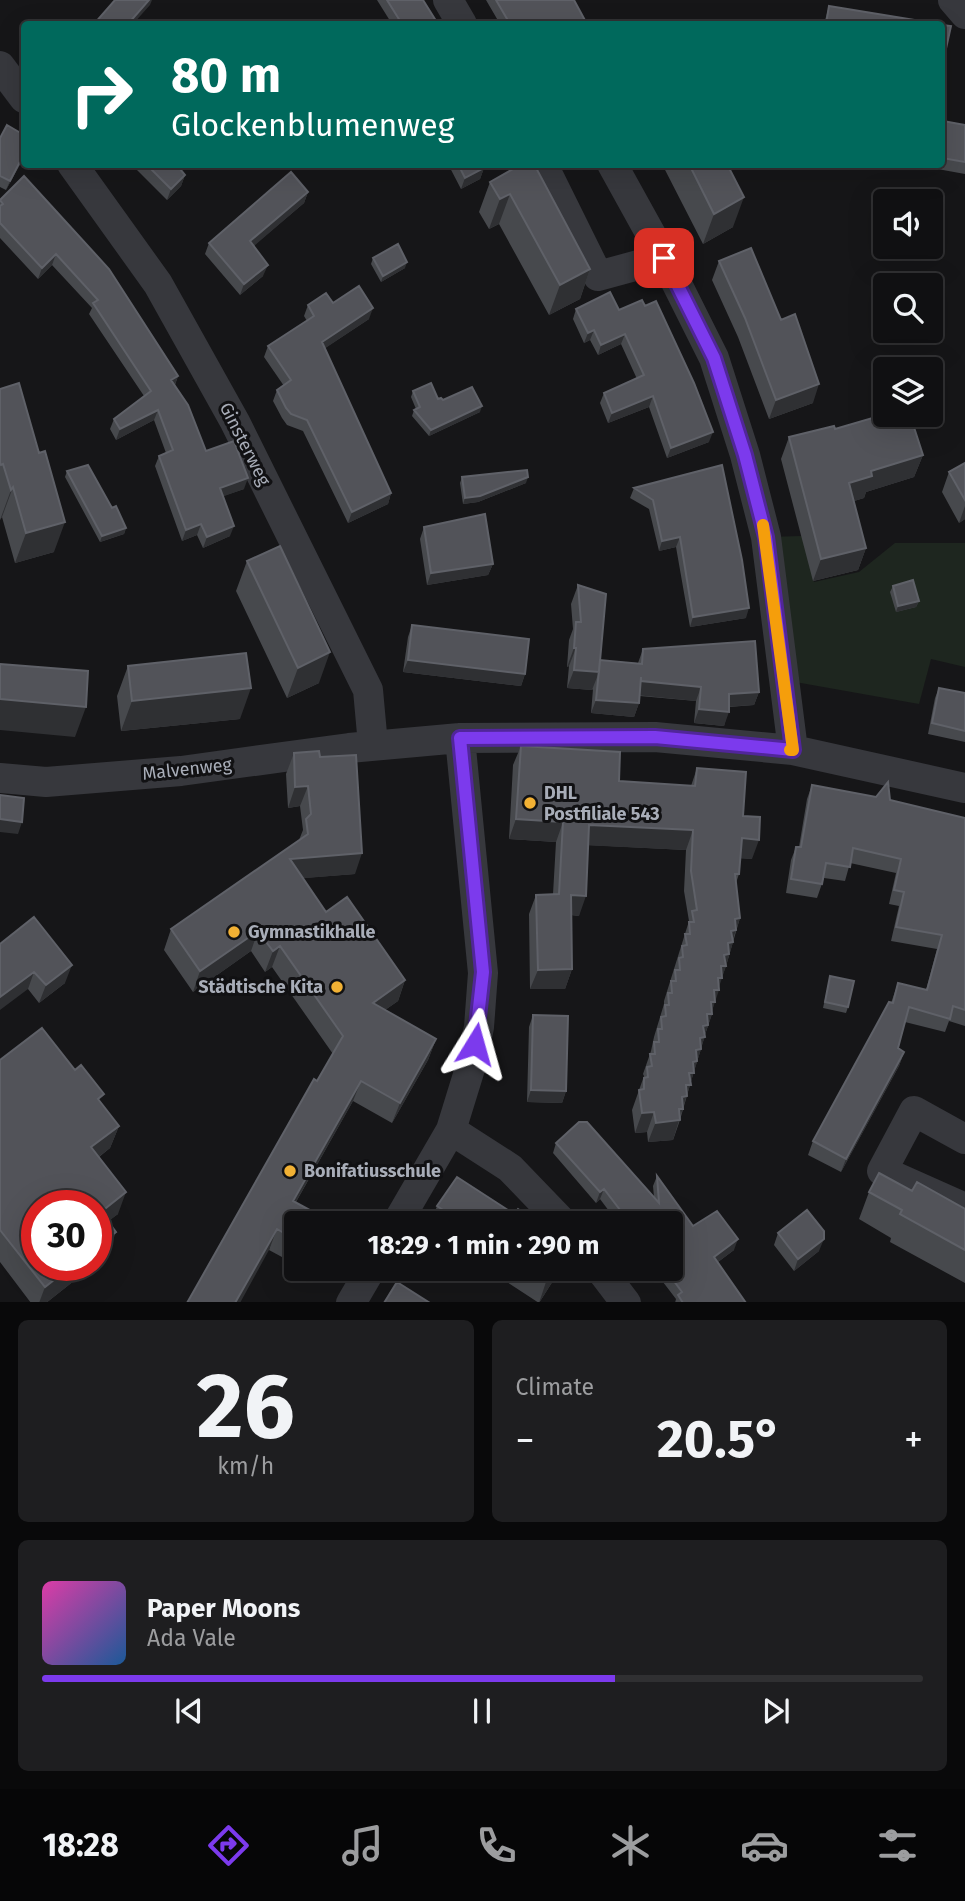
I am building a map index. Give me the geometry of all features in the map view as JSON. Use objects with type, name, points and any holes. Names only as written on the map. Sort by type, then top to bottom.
[{"type":"street","points":[[448,0],[460,21]]},
{"type":"street","points":[[953,0],[965,13]]},
{"type":"street","points":[[0,66],[21,94]]},
{"type":"street","name":"Ginsterweg","points":[[75,168],[158,284],[235,422],[368,690],[373,745]]},
{"type":"street","points":[[549,168],[598,276],[664,258]]},
{"type":"street","points":[[614,168],[664,258],[714,358],[745,455],[766,537],[793,750]]},
{"type":"street","name":"Malvenweg","points":[[0,778],[46,782],[181,771],[373,745],[460,738],[655,737],[793,750],[965,788]]},
{"type":"street","points":[[404,1211],[451,1130],[472,1062],[479,1027],[483,972],[460,738]]},
{"type":"street","points":[[965,1139],[914,1111],[882,1171],[965,1208]]},
{"type":"street","points":[[451,1130],[510,1168],[551,1211]]},
{"type":"street","points":[[352,1302],[364,1281]]},
{"type":"street","points":[[609,1281],[625,1302]]},
{"type":"shaded area","points":[[802,536],[814,582],[859,572],[895,543],[965,543],[965,667],[931,659],[919,704],[784,680],[766,537]]},
{"type":"building","points":[[115,0],[149,0],[131,21],[97,21]]},
{"type":"building","points":[[387,0],[423,0],[436,21],[400,21]]},
{"type":"building","points":[[496,0],[574,0],[585,21],[508,21]]},
{"type":"building","points":[[829,6],[921,21],[826,21]]},
{"type":"building","points":[[945,25],[951,26],[945,53]]},
{"type":"building","points":[[945,121],[965,125],[965,162],[945,159]]},
{"type":"building","points":[[7,125],[21,133],[21,160],[10,181],[0,176],[0,138]]},
{"type":"building","points":[[150,168],[179,168],[185,175],[171,189]]},
{"type":"building","points":[[460,168],[484,168],[465,178]]},
{"type":"building","points":[[515,168],[536,168],[590,269],[560,285],[510,194],[500,199],[490,182]]},
{"type":"building","points":[[691,168],[729,168],[744,197],[714,214]]},
{"type":"building","points":[[291,172],[308,192],[250,241],[268,265],[244,284],[209,243]]},
{"type":"building","points":[[24,176],[109,269],[178,376],[171,380],[188,405],[206,451],[234,441],[248,478],[220,488],[234,526],[207,537],[201,524],[186,530],[159,456],[173,450],[158,410],[120,429],[114,419],[151,391],[93,303],[98,300],[56,254],[42,268],[0,223],[0,206],[3,204],[0,200]]},
{"type":"building","points":[[398,244],[407,262],[383,276],[373,258]]},
{"type":"building","points":[[751,248],[781,320],[795,314],[819,384],[776,400],[745,318],[719,261]]},
{"type":"building","points":[[359,286],[373,308],[322,342],[391,493],[352,512],[307,420],[291,414],[286,408],[277,390],[291,380],[268,346],[314,316],[308,305],[326,293],[333,303]]},
{"type":"building","points":[[610,292],[619,310],[642,300],[645,306],[656,301],[694,383],[713,432],[671,448],[653,396],[612,413],[604,393],[644,375],[625,334],[601,345],[594,330],[588,333],[576,309]]},
{"type":"building","points":[[19,383],[39,453],[45,451],[65,522],[26,533],[13,487],[11,490],[3,464],[0,463],[0,389]]},
{"type":"building","points":[[431,383],[438,399],[443,400],[472,387],[482,406],[431,430],[414,410],[420,407],[413,391]]},
{"type":"building","points":[[873,418],[873,427],[914,427],[923,455],[871,471],[872,476],[849,483],[866,548],[821,559],[789,437],[834,426],[835,429]]},
{"type":"building","points":[[965,463],[965,500],[949,472]]},
{"type":"building","points":[[88,465],[112,508],[116,506],[126,528],[102,536],[67,471]]},
{"type":"building","points":[[722,465],[749,608],[693,617],[680,537],[662,541],[653,500],[634,488]]},
{"type":"building","points":[[527,470],[528,477],[480,496],[465,498],[462,477]]},
{"type":"building","points":[[485,514],[493,564],[431,573],[424,527]]},
{"type":"building","points":[[280,546],[330,652],[298,668],[247,561]]},
{"type":"building","points":[[913,580],[919,601],[898,606],[893,586]]},
{"type":"building","points":[[578,585],[606,594],[599,672],[574,670],[576,622],[581,622]]},
{"type":"building","points":[[412,625],[529,639],[525,674],[408,660]]},
{"type":"building","points":[[755,641],[759,692],[729,694],[729,712],[699,709],[701,687],[641,681],[641,677],[639,703],[596,700],[600,660],[642,664],[643,649]]},
{"type":"building","points":[[246,653],[251,688],[132,701],[128,666]]},
{"type":"building","points":[[0,664],[88,671],[86,707],[0,699]]},
{"type":"building","points":[[939,688],[965,693],[965,731],[932,723]]},
{"type":"building","points":[[521,746],[620,752],[619,781],[695,786],[697,768],[746,772],[743,816],[760,817],[759,840],[742,838],[739,874],[735,874],[740,918],[735,919],[736,930],[731,931],[733,942],[728,943],[729,954],[724,955],[726,966],[721,966],[719,990],[714,990],[715,1002],[711,1002],[712,1014],[707,1014],[708,1025],[703,1026],[705,1037],[700,1038],[701,1049],[696,1050],[694,1073],[689,1073],[691,1085],[686,1085],[687,1096],[682,1097],[680,1120],[656,1123],[654,1112],[642,1113],[639,1090],[644,1089],[644,1078],[648,1077],[647,1067],[652,1066],[650,1054],[655,1054],[654,1042],[659,1042],[658,1029],[662,1029],[661,1017],[666,1016],[665,1005],[669,1005],[671,981],[676,981],[675,970],[680,970],[679,958],[683,957],[682,946],[687,945],[685,934],[690,934],[689,922],[694,922],[692,911],[697,910],[691,871],[693,830],[589,825],[586,896],[571,895],[572,969],[538,970],[536,895],[559,894],[563,822],[516,819]]},
{"type":"building","points":[[319,751],[320,757],[356,755],[362,853],[290,859],[326,912],[347,897],[405,980],[373,1003],[436,1039],[400,1103],[361,1081],[293,1201],[311,1211],[284,1211],[284,1233],[277,1229],[236,1302],[188,1302],[314,1079],[317,1081],[343,1036],[280,946],[273,951],[258,931],[200,971],[171,929],[308,834],[306,819],[311,814],[308,786],[295,787],[294,753]]},
{"type":"building","points":[[888,782],[890,800],[965,818],[965,1010],[953,1006],[950,1019],[909,1007],[898,1048],[904,1052],[846,1159],[813,1141],[889,1002],[893,1003],[898,983],[927,990],[942,935],[896,927],[904,892],[894,890],[901,859],[853,848],[850,867],[826,863],[822,884],[791,879],[796,847],[801,847],[812,785],[876,797]]},
{"type":"building","points":[[0,795],[24,798],[22,822],[0,819]]},
{"type":"building","points":[[34,917],[72,965],[46,985],[34,972],[0,997],[0,944]]},
{"type":"building","points":[[830,976],[854,981],[848,1007],[825,1002]]},
{"type":"building","points":[[533,1015],[568,1016],[566,1091],[531,1090]]},
{"type":"building","points":[[42,1028],[75,1070],[81,1065],[104,1094],[98,1099],[119,1126],[91,1147],[126,1192],[112,1203],[112,1190],[21,1190],[21,1257],[0,1230],[0,1060]]},
{"type":"building","points":[[579,1122],[587,1122],[659,1203],[657,1176],[682,1211],[621,1211],[604,1189],[600,1192],[556,1143]]},
{"type":"building","points":[[879,1173],[912,1191],[917,1182],[965,1209],[965,1250],[900,1214],[902,1210],[869,1192]]},
{"type":"building","points":[[457,1177],[509,1211],[445,1211],[437,1206]]},
{"type":"building","points":[[807,1210],[824,1231],[824,1239],[798,1259],[778,1233]]},
{"type":"building","points":[[717,1211],[738,1239],[714,1257],[745,1302],[682,1302],[678,1295],[682,1292],[674,1281],[683,1281],[683,1212],[693,1226]]},
{"type":"building","points":[[40,1281],[53,1281],[45,1287]]},
{"type":"building","points":[[397,1282],[428,1302],[385,1302]]},
{"type":"slow traffic","points":[[763,525],[793,750],[790,750]]},
{"type":"place","name":"DHL Postfiliale 543","points":[[530,803]]},
{"type":"place","name":"Gymnastikhalle","points":[[234,932]]},
{"type":"place","name":"Städtische Kita","points":[[337,987]]},
{"type":"place","name":"Bonifatiusschule","points":[[290,1171]]},
{"type":"route","points":[[475,1044],[483,972],[460,738],[655,737],[793,750],[766,537],[745,455],[714,358],[664,258]]}]
